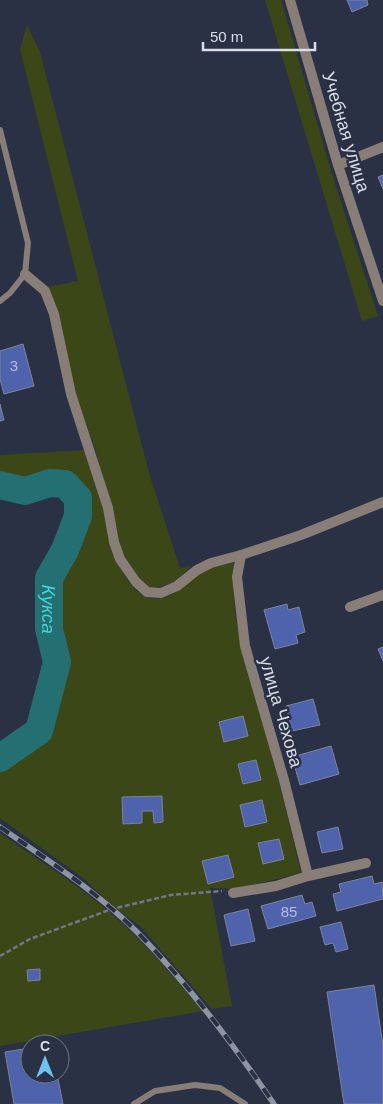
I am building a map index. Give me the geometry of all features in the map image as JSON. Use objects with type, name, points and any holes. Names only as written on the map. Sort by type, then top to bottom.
[{"type":"street","name":"Учебная улица","points":[[290,0],[338,165],[383,301]]},
{"type":"street","points":[[338,165],[383,147]]},
{"type":"street","points":[[26,274],[45,291],[54,314],[71,394],[108,508],[114,542],[120,559],[136,582],[147,592],[161,593],[177,586],[197,570],[211,562],[240,556],[301,535],[383,502]]},
{"type":"street","name":"улица Чехова","points":[[240,556],[237,577],[245,646],[284,780],[308,876]]},
{"type":"street","points":[[350,608],[383,595]]},
{"type":"street","points":[[233,893],[276,886],[308,876],[366,863]]},
{"type":"lane","points":[[0,130],[28,243],[26,274],[10,293],[0,301]]},
{"type":"lane","points":[[134,1104],[155,1091],[195,1085],[220,1088],[245,1104]]},
{"type":"path","points":[[0,956],[30,939],[112,909],[171,895],[220,891],[233,893]]},
{"type":"green space","points":[[265,0],[281,0],[332,174],[378,316],[362,321]]},
{"type":"green space","points":[[27,25],[40,52],[149,473],[180,568],[191,566],[176,580],[167,585],[147,587],[138,578],[124,556],[96,452],[75,392],[59,313],[46,287],[78,281],[20,49]]},
{"type":"green space","points":[[85,450],[99,493],[114,551],[128,580],[137,591],[149,597],[163,598],[173,594],[205,571],[217,566],[234,563],[234,606],[242,649],[266,733],[301,873],[236,889],[210,888],[232,1006],[212,1009],[141,927],[113,906],[83,878],[0,818],[0,768],[44,736],[63,662],[59,641],[53,627],[56,579],[71,549],[82,517],[82,496],[68,480],[48,478],[26,485],[3,482],[0,480],[0,455]]},
{"type":"green space","points":[[0,833],[73,883],[114,916],[149,950],[203,1011],[70,1034],[20,1034],[20,1043],[0,1046]]},
{"type":"building","points":[[347,0],[367,0],[368,5],[352,12]]},
{"type":"building","points":[[383,175],[383,189],[378,177]]},
{"type":"building","points":[[23,344],[34,386],[4,394],[0,379],[0,351]]},
{"type":"building","points":[[0,404],[4,420],[0,421]]},
{"type":"building","points":[[287,604],[288,610],[299,607],[305,632],[296,635],[298,643],[275,649],[264,610]]},
{"type":"building","points":[[383,647],[383,661],[378,649]]},
{"type":"building","points":[[313,699],[320,725],[292,731],[286,706]]},
{"type":"building","points":[[243,716],[248,736],[224,742],[219,722]]},
{"type":"building","points":[[331,746],[339,774],[300,785],[292,757]]},
{"type":"building","points":[[256,760],[261,780],[243,784],[238,764]]},
{"type":"building","points":[[162,796],[163,822],[154,823],[153,811],[142,811],[142,823],[123,824],[122,797]]},
{"type":"building","points":[[262,800],[267,822],[245,827],[240,805]]},
{"type":"building","points":[[338,827],[343,849],[322,853],[317,832]]},
{"type":"building","points":[[279,839],[284,859],[263,864],[258,843]]},
{"type":"building","points":[[228,855],[234,877],[208,884],[202,861]]},
{"type":"building","points":[[372,876],[374,884],[382,882],[383,899],[337,911],[333,894],[341,892],[339,884]]},
{"type":"building","points":[[302,895],[305,904],[312,902],[316,916],[268,929],[261,906]]},
{"type":"building","points":[[248,909],[255,941],[231,946],[224,915]]},
{"type":"building","points":[[341,922],[348,949],[336,952],[333,943],[325,945],[320,927]]},
{"type":"building","points":[[40,969],[40,980],[28,981],[27,970]]},
{"type":"building","points":[[374,985],[383,1046],[383,1104],[344,1104],[327,992]]},
{"type":"building","points":[[20,1050],[20,1084],[59,1084],[63,1104],[14,1104],[5,1052]]},
{"type":"waterway","name":"Кукса","points":[[0,485],[25,491],[50,483],[65,484],[78,498],[78,516],[65,550],[49,578],[49,629],[57,662],[39,731],[0,758]]},
{"type":"railway","points":[[0,827],[89,890],[139,934],[176,974],[210,1016],[274,1104]]}]
